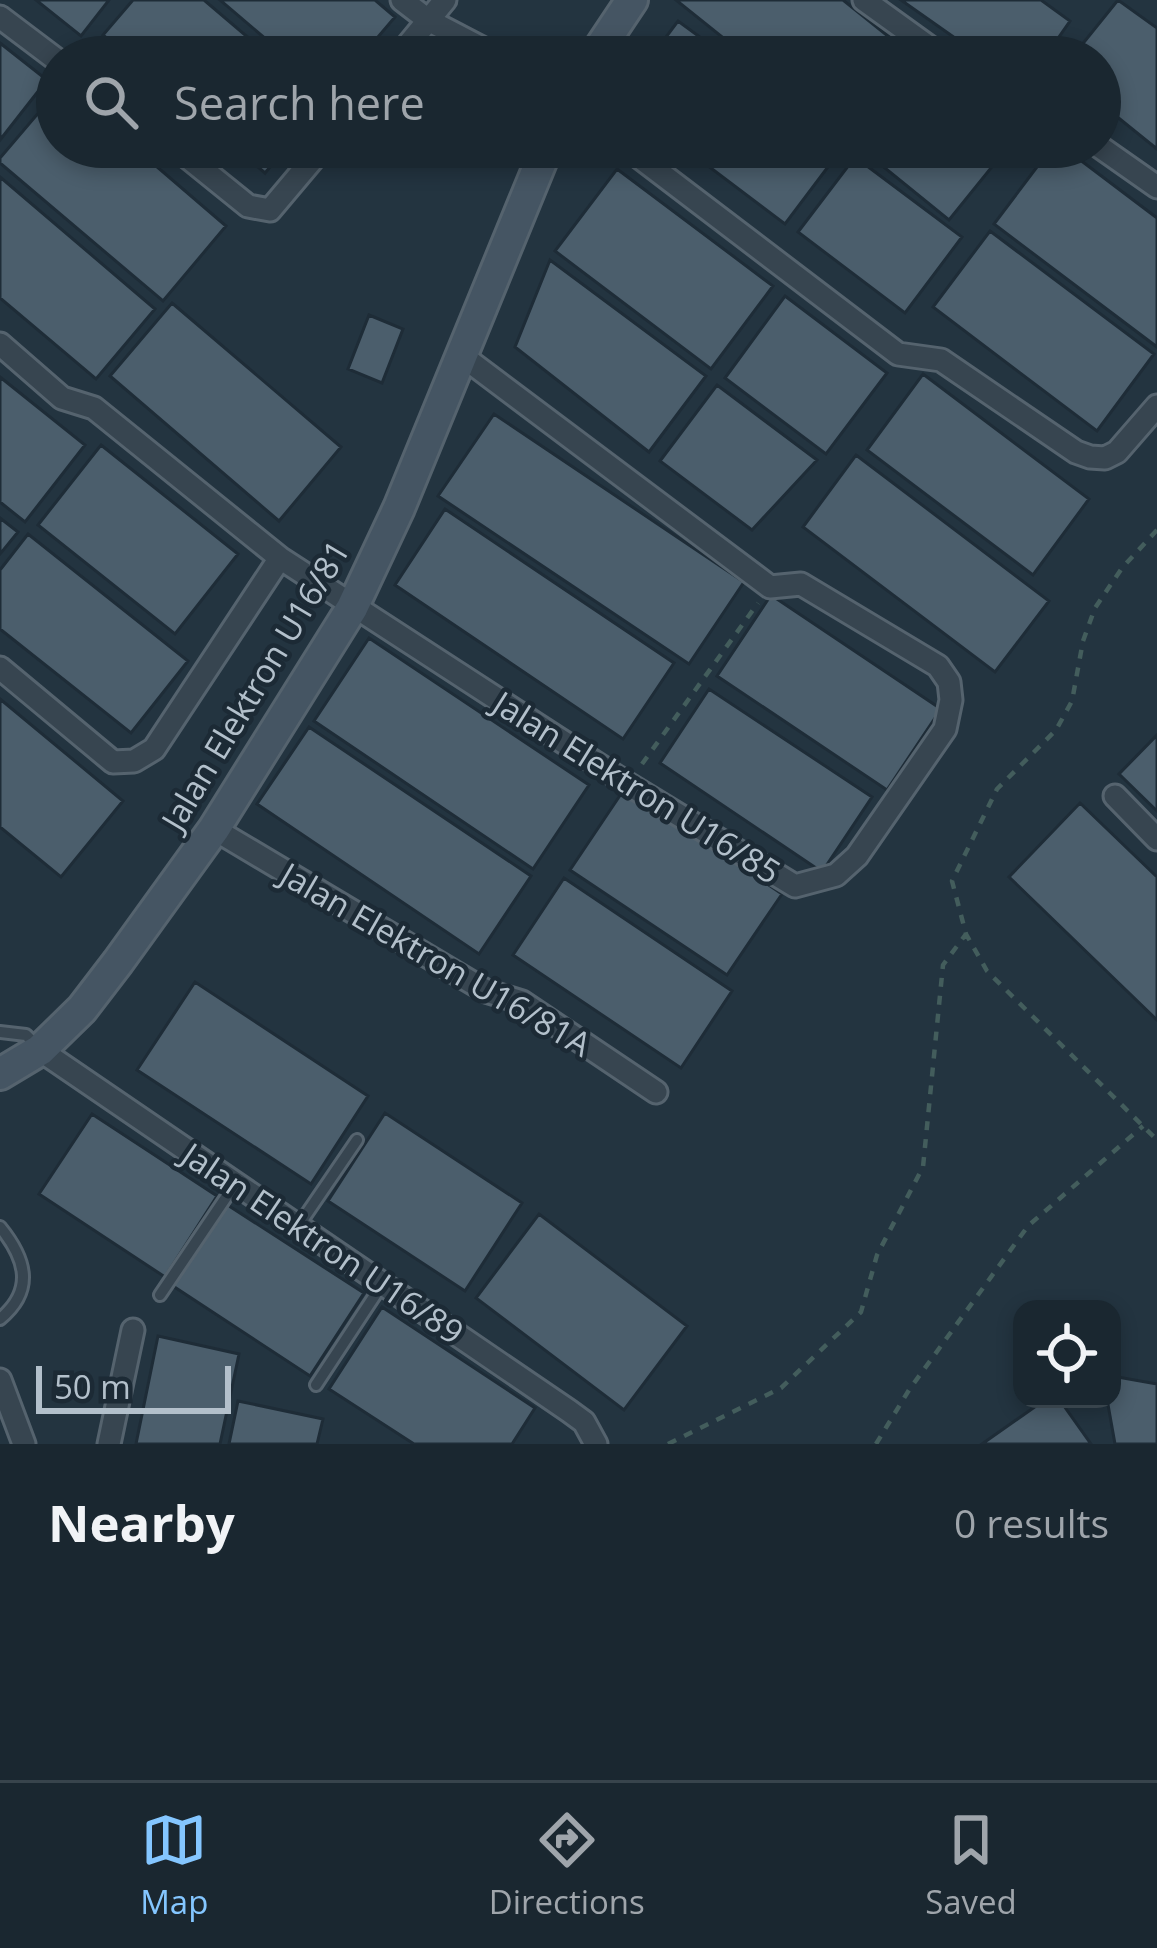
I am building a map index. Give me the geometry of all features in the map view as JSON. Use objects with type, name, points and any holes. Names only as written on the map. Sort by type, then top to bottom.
[{"type":"street","points":[[402,0],[459,36]]},
{"type":"street","points":[[415,36],[446,0]]},
{"type":"street","points":[[608,36],[632,0]]},
{"type":"street","points":[[864,0],[914,36]]},
{"type":"street","points":[[0,17],[36,44]]},
{"type":"street","points":[[1121,161],[1157,188]]},
{"type":"street","points":[[201,168],[248,206],[270,210],[305,168]]},
{"type":"street","name":"Jalan Elektron U16/81","points":[[0,1073],[40,1050],[82,1009],[214,829],[352,608],[399,508],[538,168]]},
{"type":"street","points":[[654,168],[898,354],[941,360],[1076,452],[1105,458],[1117,452],[1157,406]]},
{"type":"street","name":"Jalan Elektron U16/85","points":[[0,344],[62,398],[94,408],[280,558],[628,784],[795,886],[836,875],[857,856],[945,729],[949,682],[938,666],[801,584],[770,586],[460,355]]},
{"type":"street","points":[[0,668],[113,762],[134,761],[154,749],[280,558]]},
{"type":"street","points":[[1115,796],[1157,838]]},
{"type":"street","name":"Jalan Elektron U16/81A","points":[[214,829],[486,991],[522,1002],[656,1092]]},
{"type":"street","name":"Jalan Elektron U16/89","points":[[40,1050],[584,1422],[596,1444]]},
{"type":"street","points":[[109,1444],[133,1330]]},
{"type":"street","points":[[0,1380],[23,1444]]},
{"type":"lane","points":[[0,1032],[26,1035],[40,1050]]},
{"type":"lane","points":[[299,1225],[357,1141]]},
{"type":"lane","points":[[160,1295],[237,1182]]},
{"type":"lane","points":[[0,1227],[16,1247],[26,1275],[22,1295],[0,1319]]},
{"type":"lane","points":[[316,1385],[383,1283]]},
{"type":"path","points":[[1157,530],[1122,568],[1095,608],[1064,716],[998,789],[952,881],[966,934],[987,971],[1157,1140]]},
{"type":"path","points":[[628,784],[770,586]]},
{"type":"path","points":[[668,1444],[781,1388],[861,1312],[877,1255],[923,1167],[943,964],[966,934]]},
{"type":"path","points":[[876,1444],[909,1390],[1028,1226],[1143,1126]]},
{"type":"building","points":[[36,0],[109,0],[81,36]]},
{"type":"building","points":[[133,0],[204,0],[246,36],[104,36]]},
{"type":"building","points":[[220,0],[375,0],[395,17],[379,36],[262,36]]},
{"type":"building","points":[[676,0],[843,0],[888,36],[721,36]]},
{"type":"building","points":[[901,0],[1041,0],[1070,21],[1060,36],[952,36]]},
{"type":"building","points":[[1118,0],[1157,28],[1157,149],[1121,120],[1121,36],[1089,36]]},
{"type":"building","points":[[678,21],[698,36],[667,36]]},
{"type":"building","points":[[0,43],[36,71],[36,94],[0,140]]},
{"type":"building","points":[[36,116],[36,168],[158,168],[226,226],[163,301],[0,163]]},
{"type":"building","points":[[711,168],[827,168],[785,224]]},
{"type":"building","points":[[847,168],[870,168],[962,237],[905,313],[798,232]]},
{"type":"building","points":[[885,168],[991,168],[949,220]]},
{"type":"building","points":[[1036,168],[1091,168],[1157,218],[1157,347],[994,224]]},
{"type":"building","points":[[617,169],[773,286],[711,369],[555,251]]},
{"type":"building","points":[[0,177],[155,309],[96,379],[0,298]]},
{"type":"building","points":[[990,231],[1154,354],[1097,431],[933,307]]},
{"type":"building","points":[[550,260],[706,376],[649,452],[515,347]]},
{"type":"building","points":[[785,296],[887,373],[826,454],[725,378]]},
{"type":"building","points":[[172,303],[341,447],[279,521],[110,376]]},
{"type":"building","points":[[369,315],[403,329],[382,383],[348,369]]},
{"type":"building","points":[[923,374],[1089,499],[1033,575],[867,450]]},
{"type":"building","points":[[0,377],[85,445],[25,522],[0,502]]},
{"type":"building","points":[[717,385],[817,460],[752,530],[660,461]]},
{"type":"building","points":[[494,414],[744,582],[689,664],[438,496]]},
{"type":"building","points":[[101,445],[238,554],[175,634],[38,525]]},
{"type":"building","points":[[856,455],[1049,601],[995,672],[803,527]]},
{"type":"building","points":[[445,509],[674,663],[623,739],[395,585]]},
{"type":"building","points":[[0,518],[18,532],[0,554]]},
{"type":"building","points":[[28,534],[188,661],[131,733],[0,629],[0,570]]},
{"type":"building","points":[[771,595],[941,709],[887,790],[717,676]]},
{"type":"building","points":[[369,638],[589,785],[533,869],[314,721]]},
{"type":"building","points":[[709,689],[872,797],[822,872],[660,763]]},
{"type":"building","points":[[0,699],[123,801],[61,877],[0,827]]},
{"type":"building","points":[[309,727],[531,876],[479,954],[257,804]]},
{"type":"building","points":[[1157,735],[1157,811],[1119,774]]},
{"type":"building","points":[[625,788],[782,894],[727,975],[570,870]]},
{"type":"building","points":[[1080,803],[1157,877],[1157,1020],[1009,877]]},
{"type":"building","points":[[564,878],[732,991],[681,1068],[513,955]]},
{"type":"building","points":[[195,982],[368,1096],[311,1184],[137,1070]]},
{"type":"building","points":[[385,1113],[522,1203],[465,1291],[328,1201]]},
{"type":"building","points":[[92,1114],[217,1196],[165,1277],[39,1194]]},
{"type":"building","points":[[226,1204],[364,1293],[310,1376],[173,1286]]},
{"type":"building","points":[[539,1214],[687,1326],[624,1410],[476,1298]]},
{"type":"building","points":[[382,1307],[535,1408],[512,1444],[414,1444],[329,1389]]},
{"type":"building","points":[[158,1336],[239,1354],[220,1444],[136,1444]]},
{"type":"building","points":[[1121,1378],[1157,1384],[1157,1444],[1115,1444],[1109,1408],[1121,1408]]},
{"type":"building","points":[[238,1401],[323,1419],[317,1444],[229,1444]]},
{"type":"building","points":[[1033,1408],[1065,1408],[1091,1444],[982,1444]]}]
